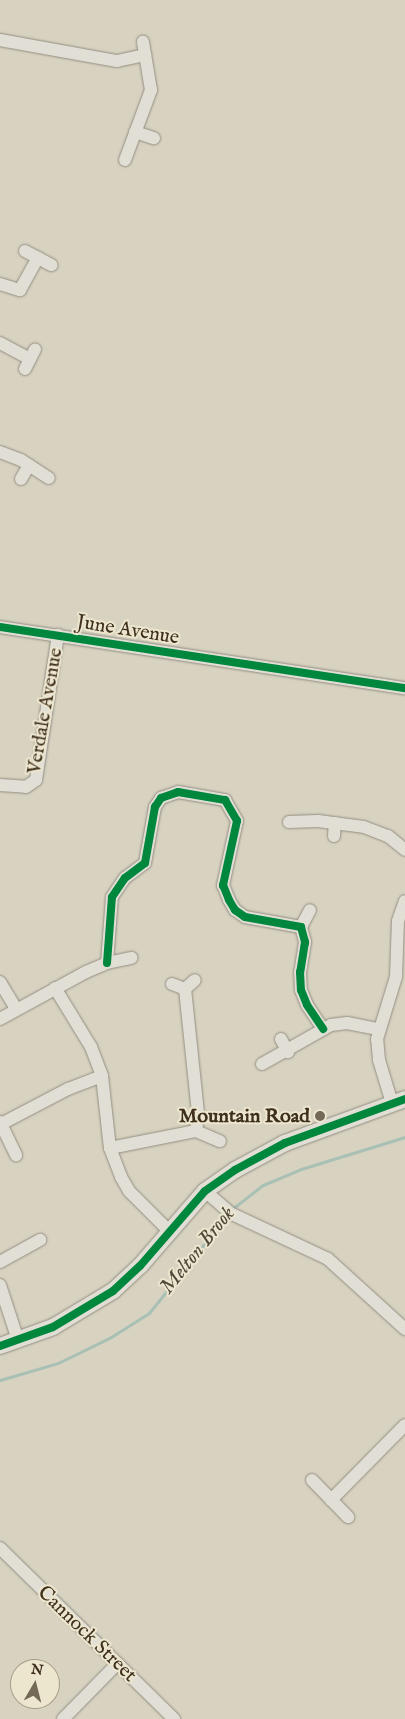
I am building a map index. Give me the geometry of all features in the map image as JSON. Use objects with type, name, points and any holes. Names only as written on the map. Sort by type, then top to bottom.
[{"type":"street","points":[[0,40],[117,61],[145,55]]},
{"type":"street","points":[[125,160],[151,90],[143,42]]},
{"type":"street","points":[[135,132],[154,138]]},
{"type":"street","points":[[25,251],[51,265]]},
{"type":"street","points":[[0,284],[20,290],[38,258]]},
{"type":"street","points":[[0,343],[30,359]]},
{"type":"street","points":[[0,452],[30,465],[49,478]]},
{"type":"street","points":[[21,479],[30,465]]},
{"type":"street","name":"June Avenue","points":[[0,627],[251,670],[405,688]]},
{"type":"street","name":"Verdale Avenue","points":[[0,784],[26,787],[36,780],[58,636]]},
{"type":"street","points":[[107,963],[112,897],[125,878],[145,863],[155,807],[161,798],[178,792],[225,800],[234,812],[237,820],[232,853],[224,885],[235,910],[245,917],[301,927]]},
{"type":"street","points":[[289,822],[335,829],[376,830],[405,850]]},
{"type":"street","points":[[0,1346],[53,1328],[113,1291],[170,1231],[210,1197],[235,1170],[285,1143],[398,1101],[378,1058],[379,1029],[400,979],[398,921],[405,901]]},
{"type":"street","points":[[310,910],[301,927],[305,942],[300,972],[302,990],[307,1005],[323,1029]]},
{"type":"street","points":[[0,1019],[107,963],[131,958]]},
{"type":"street","points":[[185,989],[195,980]]},
{"type":"street","points":[[0,982],[16,1009]]},
{"type":"street","points":[[172,984],[185,989]]},
{"type":"street","points":[[56,988],[91,1047],[102,1076],[110,1148],[129,1192],[170,1231]]},
{"type":"street","points":[[185,989],[198,1114],[196,1131]]},
{"type":"street","points":[[262,1064],[288,1052],[323,1029],[348,1023],[379,1029]]},
{"type":"street","points":[[281,1039],[288,1052]]},
{"type":"street","points":[[16,1155],[1,1123],[68,1089],[102,1076]]},
{"type":"street","points":[[110,1148],[196,1131],[220,1141]]},
{"type":"street","points":[[210,1197],[238,1216],[328,1259],[405,1329]]},
{"type":"street","points":[[0,1262],[40,1240]]},
{"type":"street","points":[[0,1286],[18,1340]]},
{"type":"street","points":[[331,1500],[405,1425]]},
{"type":"street","points":[[312,1480],[348,1517]]},
{"type":"street","name":"Cannock Street","points":[[0,1548],[174,1719]]},
{"type":"street","points":[[63,1719],[118,1663]]},
{"type":"waterway","name":"Melton Brook","points":[[232,1209],[263,1185],[301,1169],[405,1137]]},
{"type":"waterway","name":"Melton Brook","points":[[0,1380],[58,1363],[111,1337],[149,1313],[228,1214]]},
{"type":"cycle path","points":[[0,627],[405,688]]},
{"type":"cycle path","points":[[107,963],[112,897],[125,878],[145,863],[155,807],[161,798],[178,792],[225,800],[237,821],[223,885],[229,900],[235,910],[245,917],[301,927],[305,942],[300,972],[301,990],[307,1005],[323,1029]]},
{"type":"cycle path","points":[[0,1346],[53,1327],[113,1291],[140,1266],[205,1191],[235,1170],[285,1143],[405,1099]]},
{"type":"place","name":"Mountain Road","points":[[320,1116]]}]
